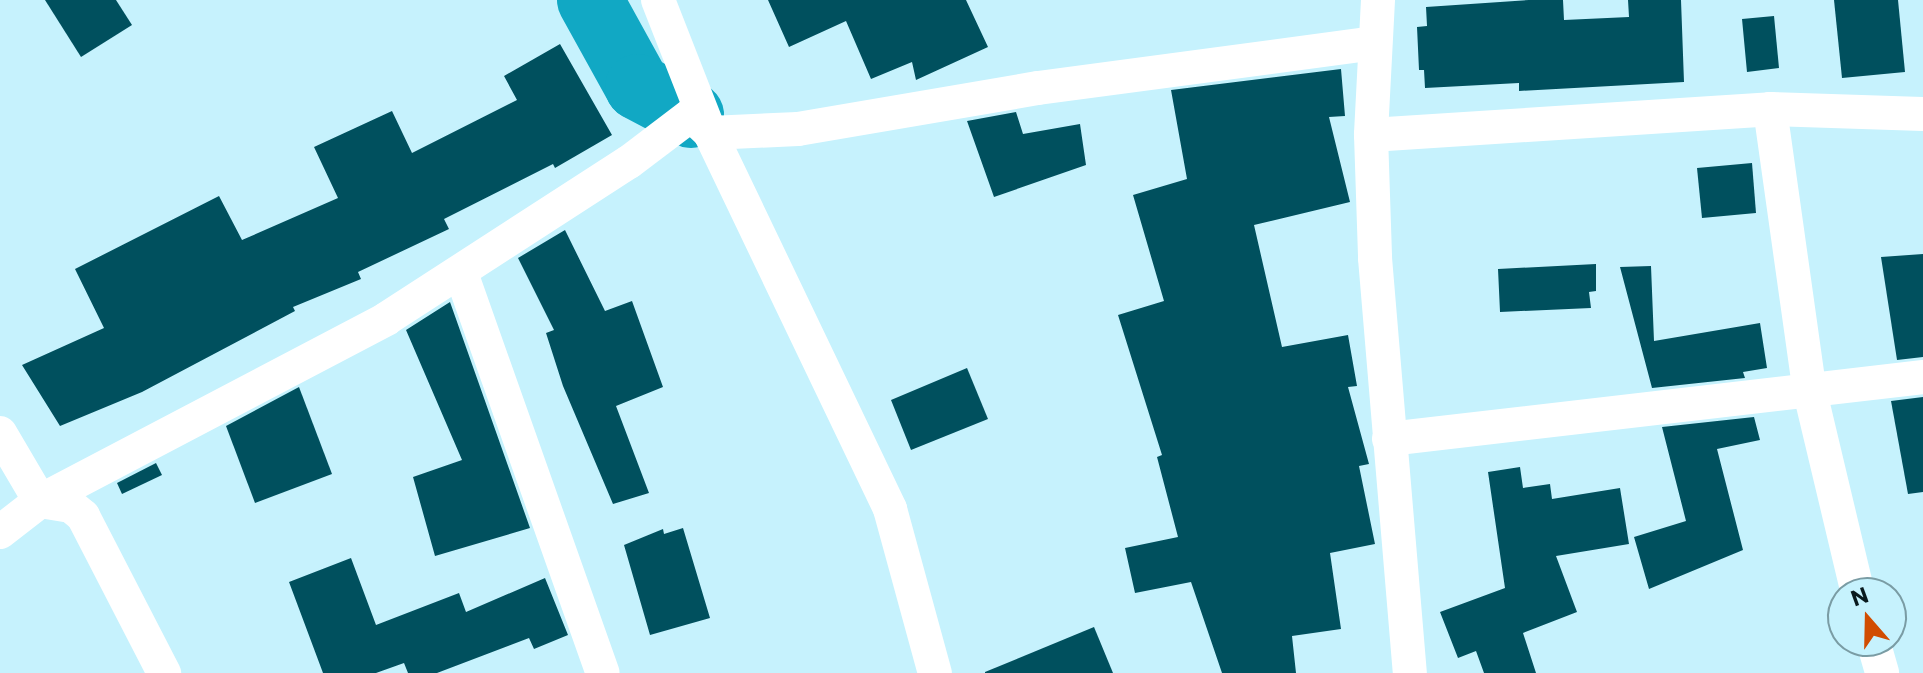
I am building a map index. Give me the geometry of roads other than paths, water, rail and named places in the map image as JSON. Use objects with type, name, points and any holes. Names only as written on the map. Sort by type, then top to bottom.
[{"type":"street","points":[[658,0],[710,133],[890,509],[935,673]]},
{"type":"street","points":[[1378,0],[1371,135],[1375,258],[1410,673]]},
{"type":"street","points":[[0,532],[40,501],[386,319],[629,162],[691,115],[710,133],[798,129],[1038,88],[1374,43]]},
{"type":"street","points":[[1371,135],[1770,109],[1923,114]]},
{"type":"street","points":[[1770,109],[1809,388],[1854,577]]},
{"type":"street","points":[[461,273],[603,673]]},
{"type":"street","points":[[1389,439],[1923,377]]},
{"type":"street","points":[[0,433],[40,501]]},
{"type":"street","points":[[40,501],[71,506],[83,516],[164,673]]},
{"type":"waterway","points":[[590,0],[638,87],[691,115]]}]
